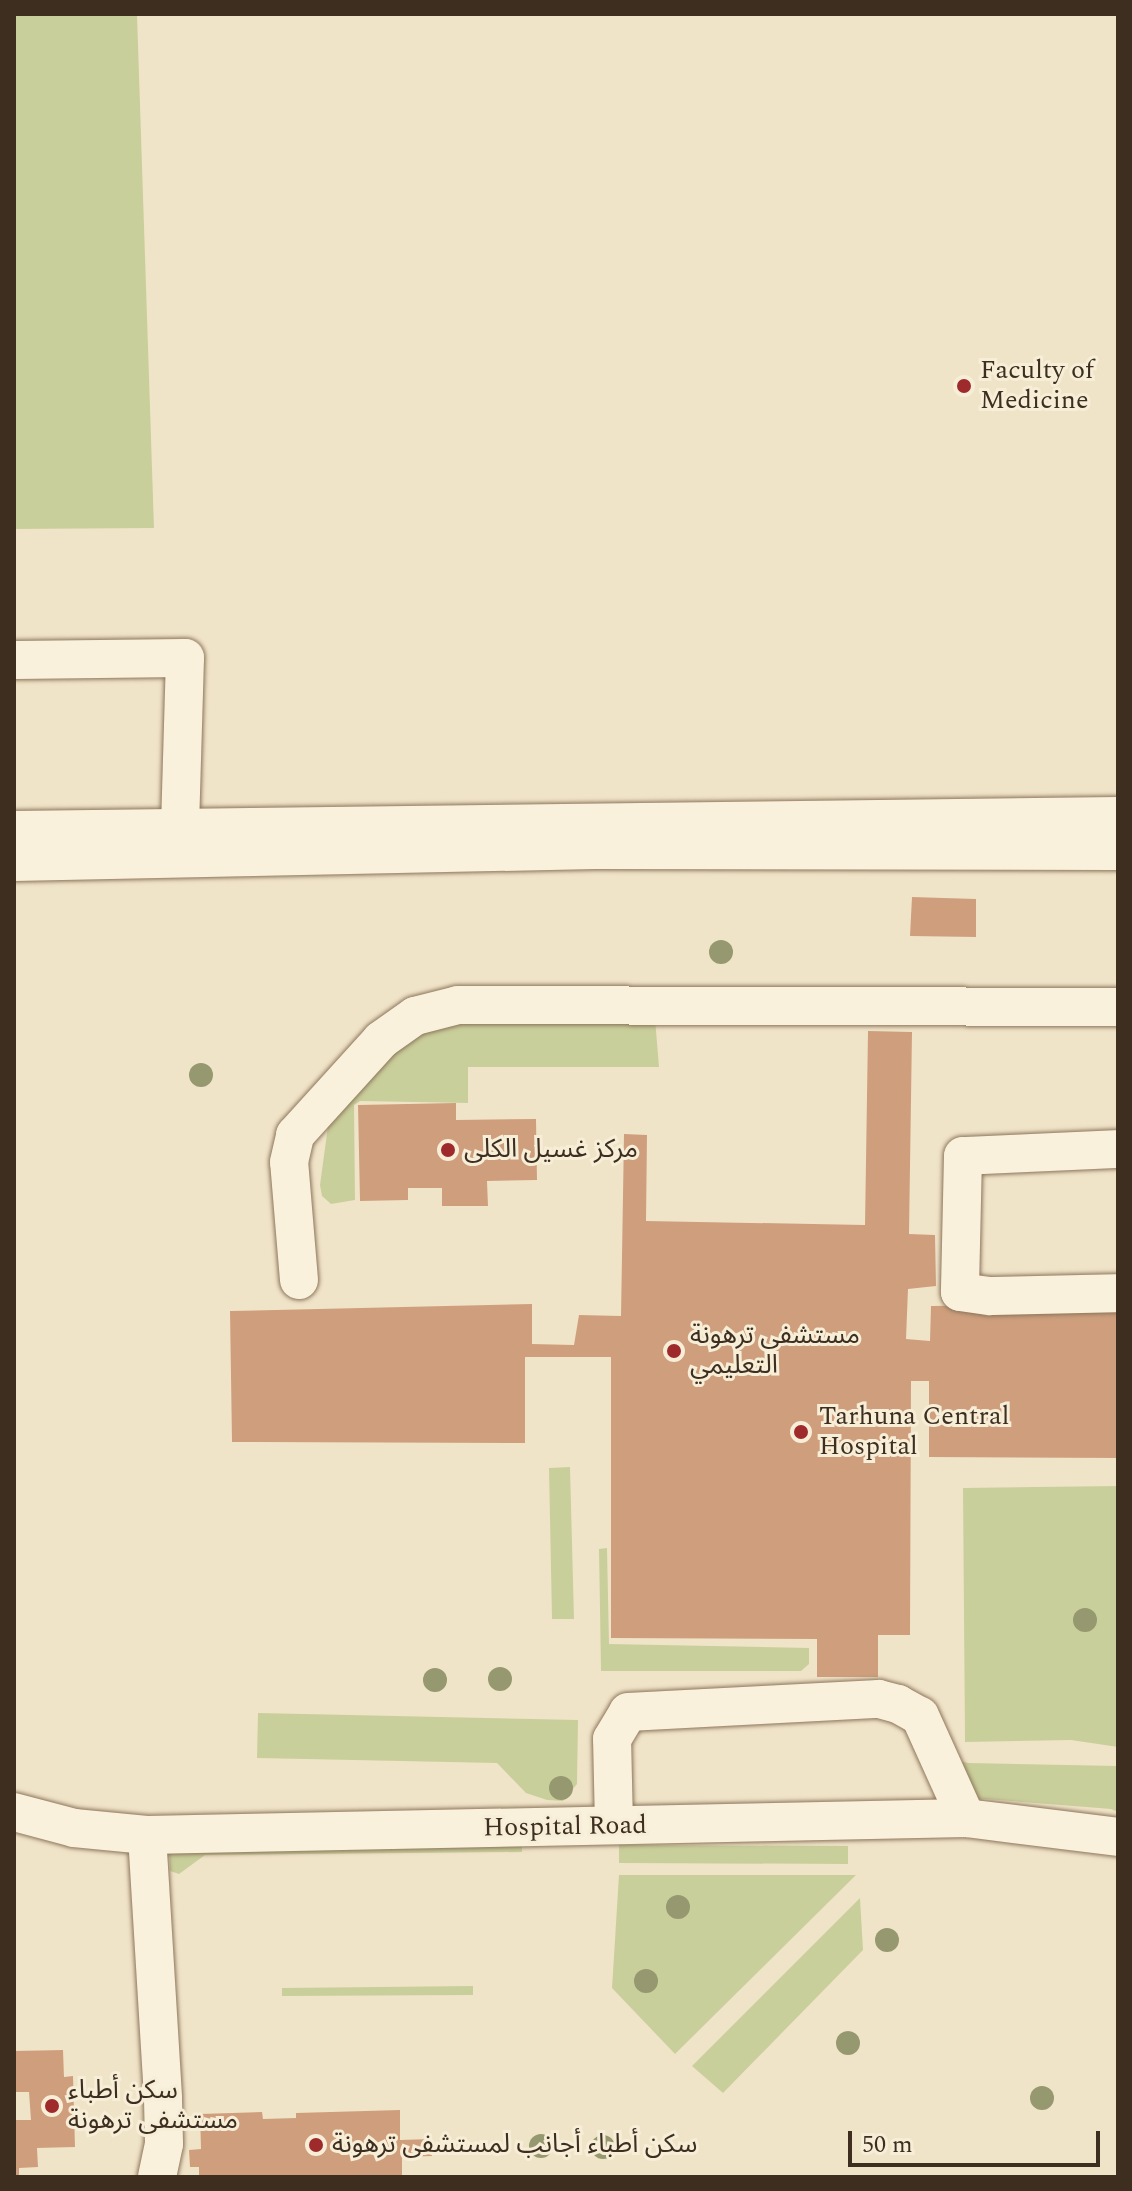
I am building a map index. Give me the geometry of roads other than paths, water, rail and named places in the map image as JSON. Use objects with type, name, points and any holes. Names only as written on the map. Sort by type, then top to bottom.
[{"type":"street","points":[[14,660],[185,658],[180,829]]},
{"type":"street","points":[[14,830],[1118,816]]},
{"type":"street","points":[[14,862],[595,850],[1118,851]]},
{"type":"street","points":[[299,1280],[289,1162],[295,1135],[381,1040],[415,1016],[458,1005],[1118,1007]]},
{"type":"street","points":[[1118,1149],[963,1156],[960,1292],[990,1296],[1118,1293]]},
{"type":"street","points":[[614,1825],[612,1739],[628,1712],[879,1699],[898,1704],[920,1716],[966,1818]]},
{"type":"street","name":"Hospital Road","points":[[14,1812],[74,1828],[147,1835],[966,1818],[1118,1837]]},
{"type":"street","points":[[147,1835],[163,2099],[164,2144],[157,2177]]},
{"type":"place","name":"Faculty of Medicine","points":[[964,386]]},
{"type":"place","name":"مركز غسيل الكلى","points":[[448,1150]]},
{"type":"place","name":"مستشفى ترهونة التعليمي","points":[[674,1351]]},
{"type":"place","name":"Tarhuna Central Hospital","points":[[801,1432]]},
{"type":"place","name":"سكن أطباء مستشفى ترهونة","points":[[52,2106]]},
{"type":"place","name":"سكن أطباء أجانب لمستشفى ترهونة","points":[[316,2145]]}]
